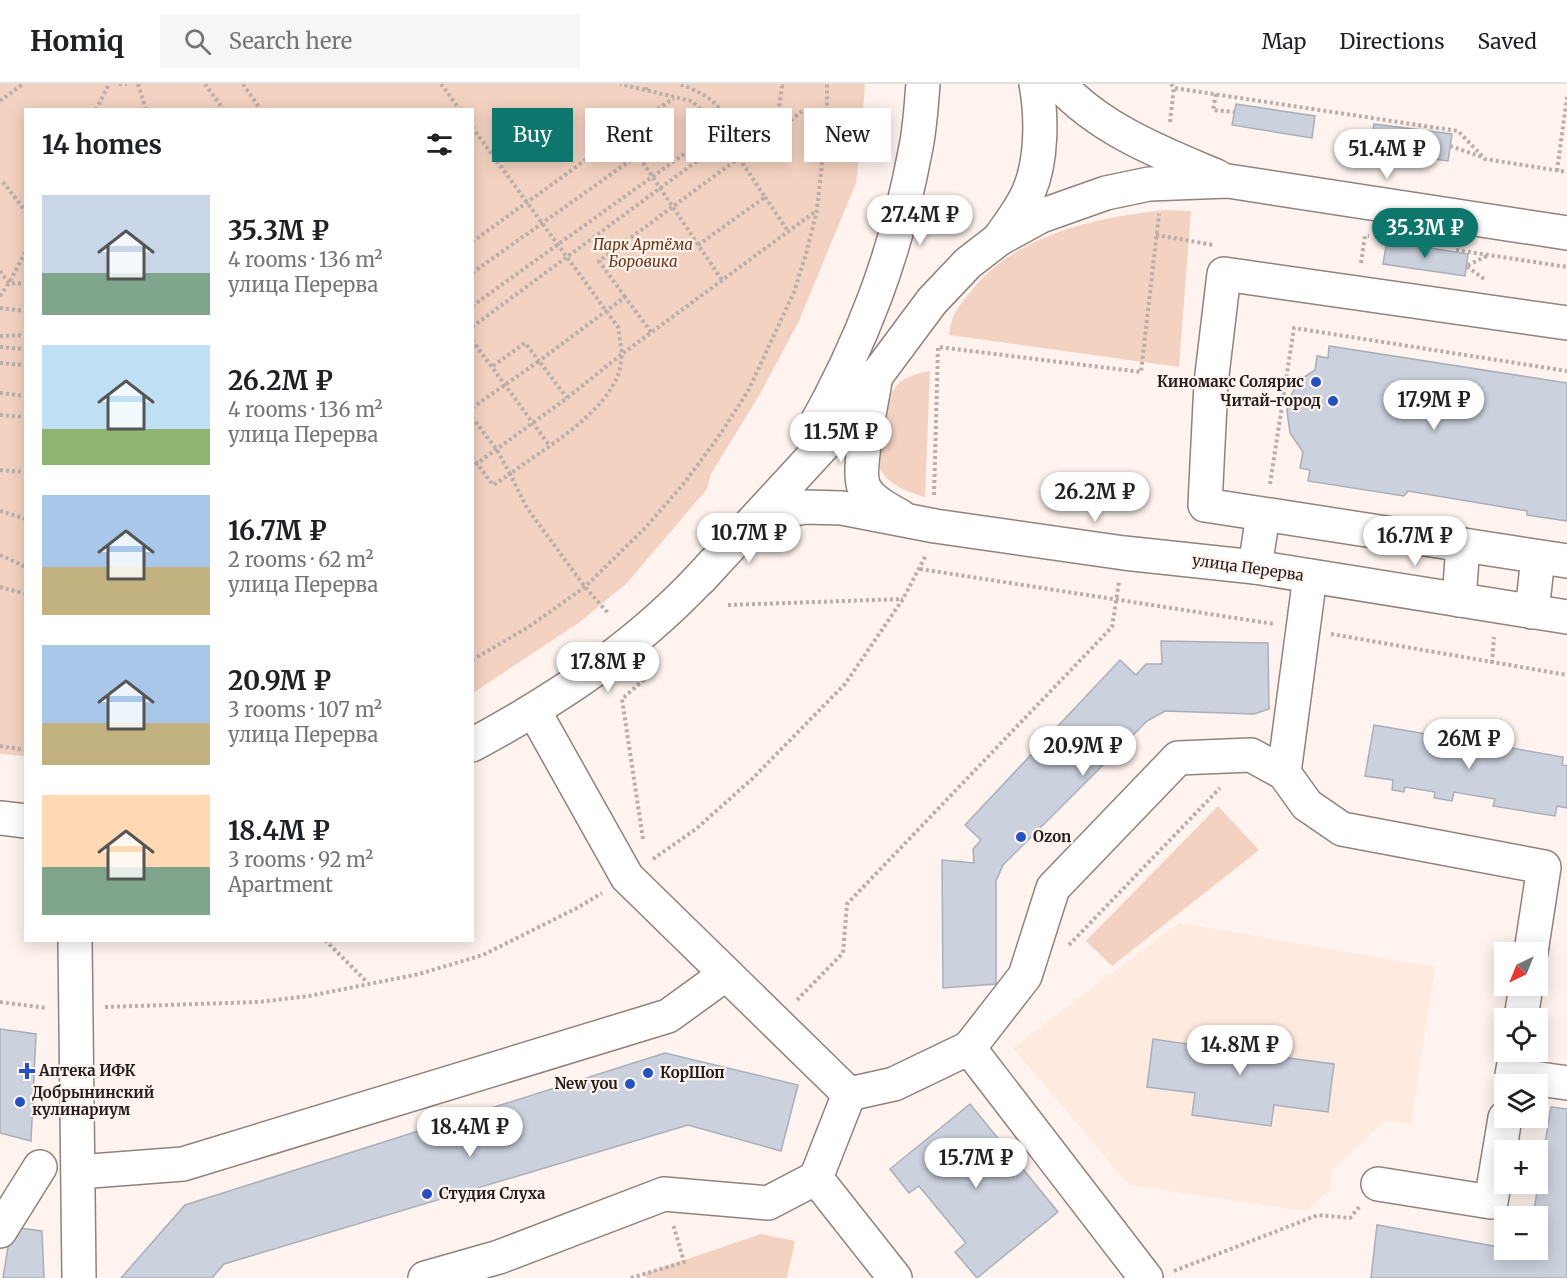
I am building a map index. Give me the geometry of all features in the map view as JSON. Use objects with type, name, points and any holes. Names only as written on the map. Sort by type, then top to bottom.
[{"type":"main road","points":[[474,744],[534,711],[576,684],[632,642],[700,579],[740,534],[776,488],[809,438],[837,387],[872,310],[898,231],[916,150],[923,84]]},
{"type":"main road","points":[[999,239],[1029,190],[1039,149],[1039,100],[1036,84]]},
{"type":"main road","name":"улица Перерва","points":[[1059,84],[1111,126],[1162,153],[1228,181]]},
{"type":"main road","name":"улица Перерва","points":[[700,579],[830,438],[932,301],[968,263],[999,239],[1041,216],[1106,193],[1149,184],[1228,181],[1567,233]]},
{"type":"main road","points":[[1532,612],[1552,559],[1464,545],[1266,501],[1205,505],[1211,383],[1224,274],[1567,323]]},
{"type":"main road","name":"улица Перерва","points":[[876,375],[861,471],[864,487],[879,504],[901,516],[927,525]]},
{"type":"main road","points":[[1255,567],[1266,501]]},
{"type":"main road","name":"улица Перерва","points":[[761,515],[805,507],[842,508],[927,525],[1124,553],[1255,567],[1567,617]]},
{"type":"main road","points":[[1459,600],[1464,545]]},
{"type":"main road","points":[[1284,773],[1310,576]]},
{"type":"main road","points":[[534,711],[627,877],[849,1094]]},
{"type":"main road","points":[[849,1094],[894,1084],[969,1048],[1025,976],[1053,888],[1178,758],[1251,755],[1284,773],[1307,805],[1342,829],[1544,867],[1533,942]]},
{"type":"main road","points":[[75,942],[79,1278]]},
{"type":"main road","points":[[78,1172],[183,1164],[668,1016],[726,974]]},
{"type":"main road","points":[[969,1048],[1157,1276]]},
{"type":"main road","points":[[1513,1070],[1567,1083]]},
{"type":"main road","points":[[425,1278],[499,1257],[664,1194],[768,1203],[816,1178],[849,1094]]},
{"type":"main road","points":[[1378,1184],[1491,1202],[1503,1128]]},
{"type":"main road","points":[[0,1231],[40,1167]]},
{"type":"main road","points":[[816,1178],[895,1278]]},
{"type":"path","points":[[0,101],[23,84]]},
{"type":"path","points":[[97,108],[109,84]]},
{"type":"path","points":[[119,84],[127,84]]},
{"type":"path","points":[[138,84],[145,108]]},
{"type":"path","points":[[205,84],[223,108]]},
{"type":"path","points":[[243,84],[260,108]]},
{"type":"path","points":[[441,84],[459,108]]},
{"type":"path","points":[[474,305],[712,134],[709,118],[692,101],[620,84]]},
{"type":"path","points":[[646,90],[647,84]]},
{"type":"path","points":[[474,326],[724,141],[727,125],[723,112],[698,90],[679,84]]},
{"type":"path","points":[[826,108],[827,84]]},
{"type":"path","points":[[779,108],[782,85]]},
{"type":"path","points":[[1169,128],[1173,85],[1216,94],[1458,131],[1485,159]]},
{"type":"path","points":[[1216,94],[1213,110],[1234,112]]},
{"type":"path","points":[[659,108],[675,97]]},
{"type":"path","points":[[1557,171],[1567,97]]},
{"type":"path","points":[[474,130],[618,327],[622,354],[620,371],[606,395],[579,423],[510,474],[493,485],[474,459]]},
{"type":"path","points":[[1450,146],[1485,159],[1567,172]]},
{"type":"path","points":[[474,241],[585,160]]},
{"type":"path","points":[[474,272],[628,162]]},
{"type":"path","points":[[643,162],[722,280]]},
{"type":"path","points":[[651,332],[599,261],[734,162]]},
{"type":"path","points":[[742,162],[788,231]]},
{"type":"path","points":[[474,659],[527,628],[585,587],[647,526],[686,482],[722,433],[748,391],[794,292],[817,210],[822,162]]},
{"type":"path","points":[[1,181],[24,210]]},
{"type":"path","points":[[698,245],[765,197]]},
{"type":"path","points":[[938,347],[1141,372],[1160,203]]},
{"type":"path","points":[[474,466],[567,399],[651,332],[817,210]]},
{"type":"path","points":[[1156,235],[1217,246]]},
{"type":"path","points":[[1360,270],[1365,236],[1376,238]]},
{"type":"path","points":[[1453,249],[1567,267]]},
{"type":"path","points":[[0,296],[24,255]]},
{"type":"path","points":[[1485,280],[1467,266],[1489,255]]},
{"type":"path","points":[[0,271],[9,283],[24,284]]},
{"type":"path","points":[[474,407],[625,297]]},
{"type":"path","points":[[0,308],[24,311]]},
{"type":"path","points":[[1266,501],[1294,328],[1567,371]]},
{"type":"path","points":[[0,336],[24,335]]},
{"type":"path","points":[[474,342],[549,445]]},
{"type":"path","points":[[493,366],[525,343],[567,399]]},
{"type":"path","points":[[0,347],[24,349]]},
{"type":"path","points":[[0,363],[24,365]]},
{"type":"path","points":[[0,393],[24,396]]},
{"type":"path","points":[[0,415],[24,417]]},
{"type":"path","points":[[474,420],[497,450],[527,508],[585,587],[608,612]]},
{"type":"path","points":[[0,470],[24,472]]},
{"type":"path","points":[[0,511],[24,518]]},
{"type":"path","points":[[776,1022],[843,953],[847,904],[1112,627],[1124,553]]},
{"type":"path","points":[[0,555],[24,566]]},
{"type":"path","points":[[920,569],[1303,629],[1567,675]]},
{"type":"path","points":[[0,587],[24,593]]},
{"type":"path","points":[[728,606],[903,599]]},
{"type":"path","points":[[643,840],[622,699],[655,670]]},
{"type":"path","points":[[0,746],[24,750]]},
{"type":"path","points":[[1025,976],[1052,962],[1251,755]]},
{"type":"path","points":[[327,942],[367,982]]},
{"type":"path","points":[[1157,1276],[1318,1215],[1350,1218],[1378,1184]]},
{"type":"path","points":[[631,1278],[684,1262],[664,1194]]},
{"type":"shaded area","points":[[1179,923],[1435,967],[1411,1124],[1384,1121],[1331,1172],[1331,1188],[1306,1211],[1129,1185],[1013,1048]]},
{"type":"green space","name":"Парк Артёма Боровика","points":[[0,84],[865,84],[863,108],[804,108],[804,162],[858,162],[856,183],[799,321],[760,394],[711,474],[707,489],[627,583],[580,622],[474,692],[474,108],[24,108],[24,756],[0,754]]},
{"type":"green space","points":[[1166,210],[1191,211],[1179,367],[949,335],[954,316],[962,302],[989,271],[1011,255],[1034,242],[1086,224]]},
{"type":"green space","points":[[930,371],[925,497],[893,484],[882,472],[876,451],[888,403],[895,387],[908,377]]},
{"type":"green space","points":[[1218,806],[1259,850],[1112,966],[1086,941]]},
{"type":"green space","points":[[761,1234],[795,1241],[787,1278],[646,1278],[646,1273]]},
{"type":"building","points":[[1236,104],[1315,116],[1312,138],[1232,125]]},
{"type":"building","points":[[1374,124],[1452,134],[1448,161],[1370,150]]},
{"type":"building","points":[[1387,241],[1468,254],[1465,276],[1383,264]]},
{"type":"building","points":[[1329,346],[1567,383],[1567,521],[1527,515],[1527,511],[1408,491],[1404,496],[1308,481],[1310,470],[1300,468],[1303,452],[1290,433],[1287,411],[1296,386],[1315,370],[1317,356],[1328,358]]},
{"type":"building","points":[[1161,641],[1268,643],[1269,709],[1254,714],[1165,711],[1147,721],[1003,865],[996,881],[996,984],[943,988],[942,860],[974,863],[973,849],[981,840],[965,825],[1120,660],[1136,675],[1146,664],[1162,664]]},
{"type":"building","points":[[1374,725],[1462,740],[1461,746],[1487,750],[1488,744],[1563,757],[1562,765],[1567,766],[1567,808],[1557,806],[1555,816],[1493,806],[1495,799],[1454,792],[1452,801],[1434,798],[1435,792],[1405,787],[1404,792],[1392,790],[1393,780],[1365,776]]},
{"type":"building","points":[[1203,1027],[1283,1038],[1280,1057],[1334,1064],[1328,1112],[1274,1105],[1271,1126],[1192,1115],[1195,1093],[1147,1087],[1153,1039],[1201,1046]]},
{"type":"building","points":[[0,1029],[36,1034],[31,1141],[0,1133]]},
{"type":"building","points":[[665,1053],[798,1085],[781,1151],[688,1125],[224,1264],[212,1278],[121,1278],[185,1205]]},
{"type":"building","points":[[970,1104],[1058,1212],[977,1278],[955,1252],[966,1243],[919,1186],[909,1193],[890,1169]]},
{"type":"building","points":[[1551,1107],[1567,1109],[1567,1278],[1371,1278],[1377,1225],[1494,1246],[1494,1260],[1548,1260],[1548,1206],[1535,1206],[1537,1194],[1548,1194],[1548,1140],[1546,1140]]},
{"type":"building","points":[[19,1228],[42,1231],[44,1278],[3,1278],[8,1247]]},
{"type":"place","name":"Киномакс Солярис","points":[[1316,382]]},
{"type":"place","name":"Читай-город","points":[[1333,401]]},
{"type":"place","name":"Ozon","points":[[1021,837]]},
{"type":"place","name":"Аптека ИФК","points":[[27,1071]]},
{"type":"place","name":"КорШоп","points":[[648,1073]]},
{"type":"place","name":"New you","points":[[630,1084]]},
{"type":"place","name":"Добрынинский кулинариум","points":[[20,1102]]},
{"type":"place","name":"Студия Слуха","points":[[427,1194]]}]
